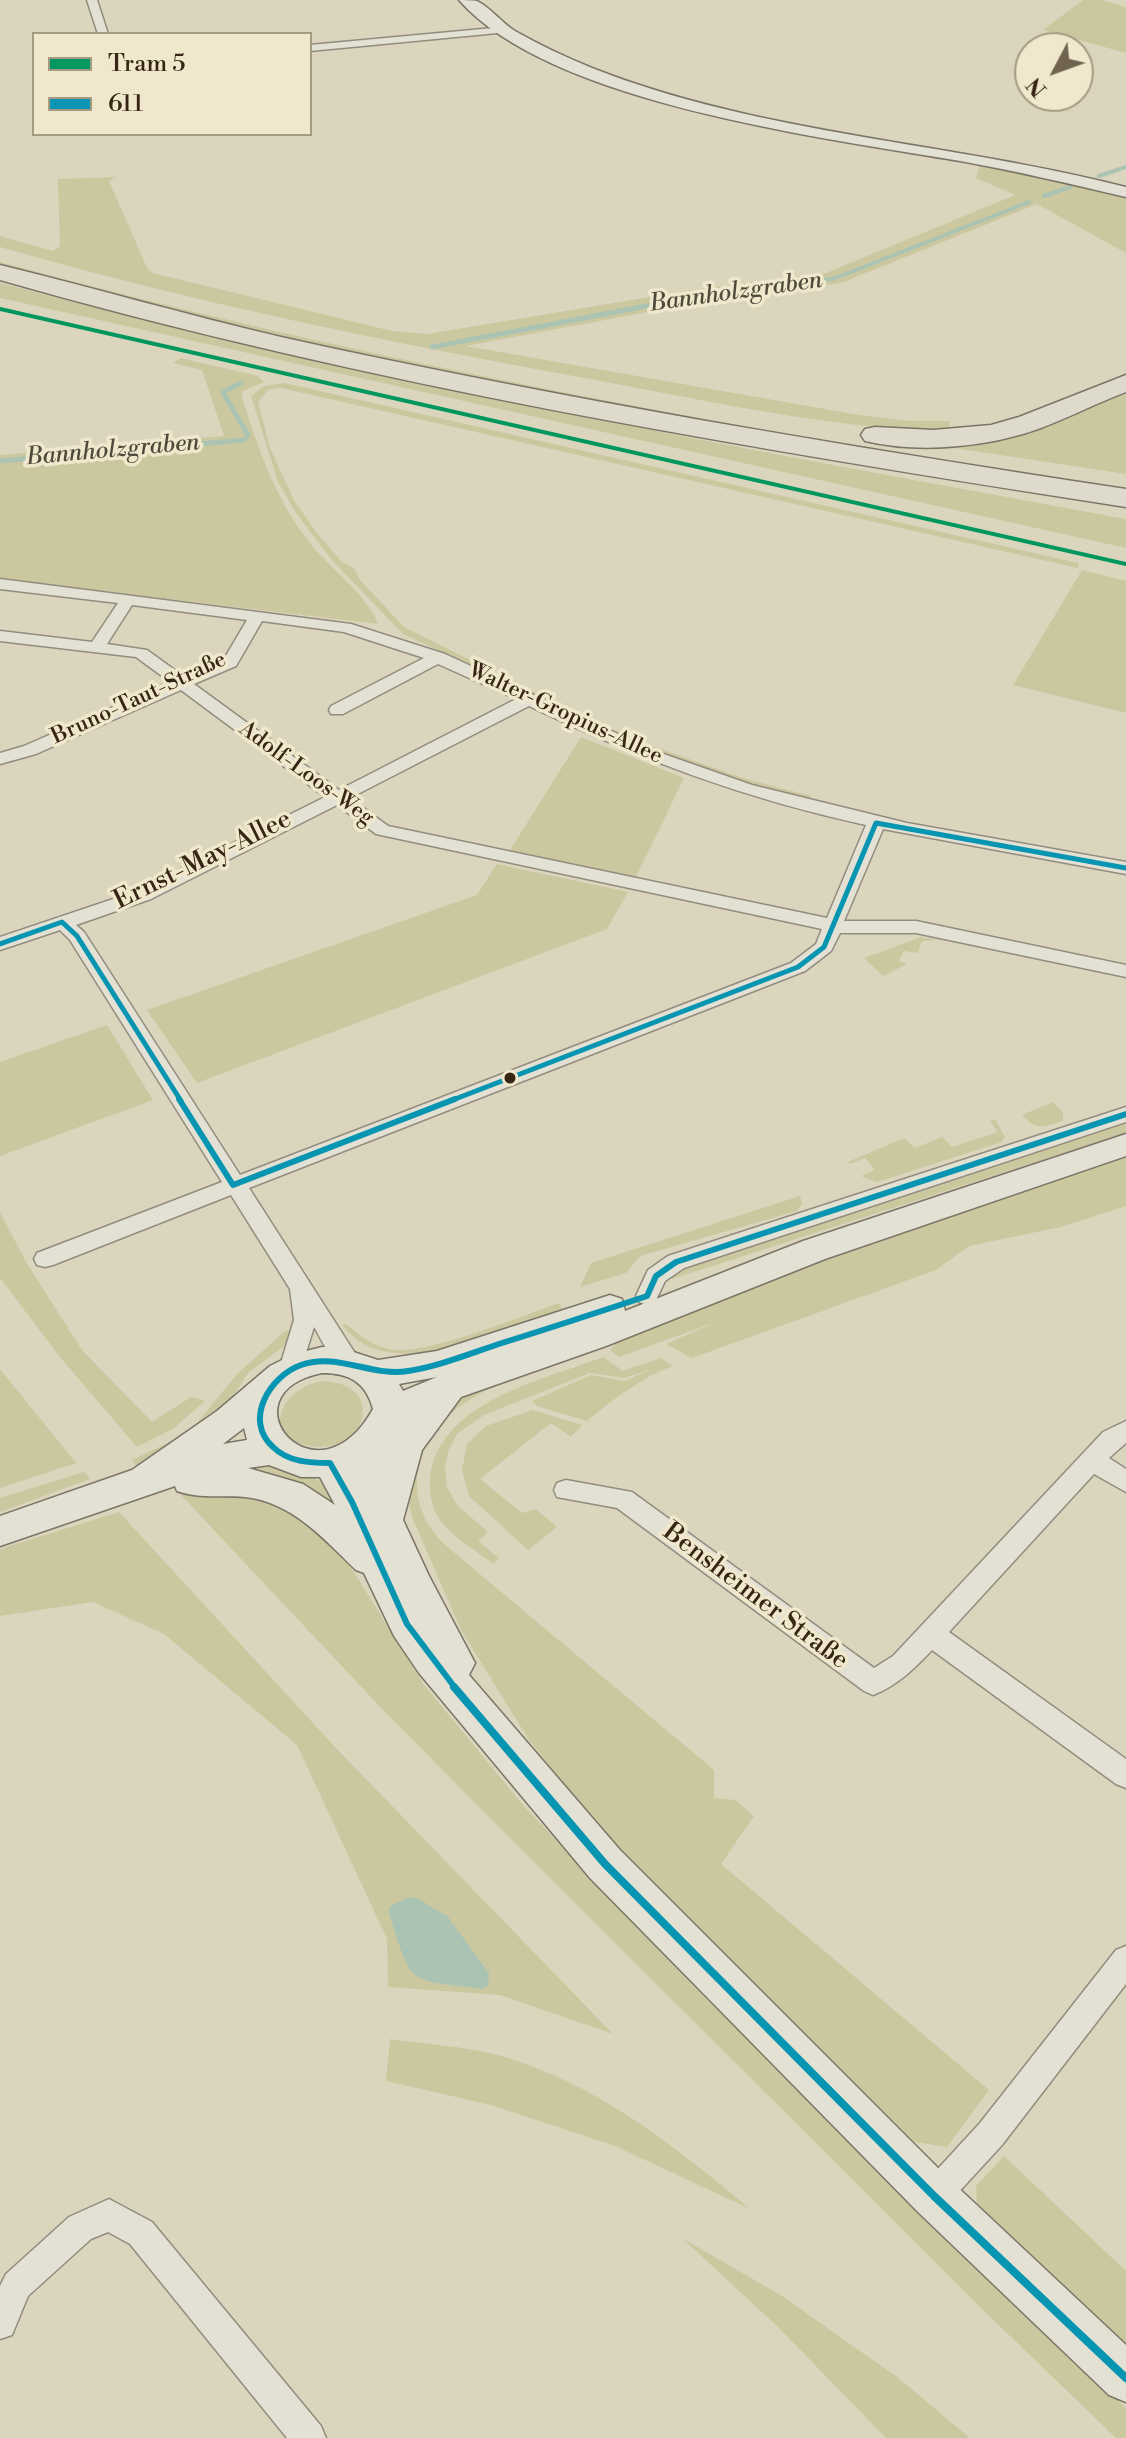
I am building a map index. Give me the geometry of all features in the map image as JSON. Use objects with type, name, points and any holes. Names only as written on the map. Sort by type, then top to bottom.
[{"type":"highway","points":[[0,257],[286,330],[627,399],[785,435],[894,469],[1126,514]]},
{"type":"highway","points":[[0,272],[335,356],[1126,498]]},
{"type":"highway","points":[[785,435],[946,438],[987,433],[1026,424],[1126,383]]},
{"type":"highway","points":[[785,435],[1126,482]]},
{"type":"main road","points":[[466,0],[504,30],[590,72],[693,105],[825,133],[1029,169],[1126,192]]},
{"type":"main road","points":[[391,1410],[594,1337],[814,1250],[1126,1145]]},
{"type":"main road","points":[[142,1482],[224,1425],[281,1377],[320,1360],[361,1368],[437,1364],[647,1296],[814,1250]]},
{"type":"main road","points":[[281,1377],[263,1397],[258,1422],[262,1437],[272,1450],[302,1463],[330,1463],[364,1451],[383,1429],[391,1410],[385,1385],[361,1368]]},
{"type":"main road","points":[[386,1519],[400,1457],[408,1437],[422,1416],[454,1385]]},
{"type":"main road","points":[[0,1531],[142,1482],[241,1454],[272,1450]]},
{"type":"main road","points":[[364,1451],[368,1475],[433,1621],[500,1743]]},
{"type":"main road","points":[[330,1463],[352,1502],[407,1624],[500,1743],[605,1864],[934,2196],[1126,2378]]},
{"type":"main road","points":[[142,1482],[230,1480],[260,1483],[294,1495],[330,1520],[380,1569]]},
{"type":"street","points":[[92,0],[102,32]]},
{"type":"street","points":[[312,48],[504,30]]},
{"type":"street","name":"Walter-Gropius-Allee","points":[[0,584],[345,627],[385,637],[439,657],[583,727],[693,772],[794,803],[876,823],[1126,868]]},
{"type":"street","points":[[96,648],[128,600]]},
{"type":"street","name":"Bruno-Taut-Straße","points":[[0,759],[30,750],[230,662],[257,616]]},
{"type":"street","name":"Adolf-Loos-Weg","points":[[0,636],[141,653],[382,830],[851,929],[916,927],[1126,971]]},
{"type":"street","points":[[337,710],[439,657]]},
{"type":"street","name":"Ernst-May-Allee","points":[[0,944],[144,895],[528,699]]},
{"type":"street","points":[[45,1259],[798,967],[824,947],[876,823]]},
{"type":"street","points":[[62,922],[77,936],[301,1289],[361,1368]]},
{"type":"street","points":[[647,1296],[656,1276],[676,1262],[1126,1114]]},
{"type":"street","points":[[281,1377],[305,1320],[301,1289]]},
{"type":"street","name":"Bensheimer Straße","points":[[566,1490],[623,1499],[873,1683],[902,1664],[1112,1439],[1126,1431]]},
{"type":"street","points":[[1092,1460],[1126,1482]]},
{"type":"street","points":[[931,1634],[1126,1775]]},
{"type":"street","points":[[934,2196],[991,2134],[1126,1960]]},
{"type":"street","points":[[0,2323],[17,2285],[80,2228],[109,2215],[141,2233],[309,2438]]},
{"type":"shaded area","points":[[1083,0],[1101,0],[1126,7],[1126,53],[1094,44],[1094,32],[1043,30]]},
{"type":"shaded area","points":[[980,163],[1126,197],[1126,253],[1037,204],[841,283],[701,302],[466,346],[859,415],[909,421],[950,421],[949,432],[859,425],[769,412],[442,351],[220,304],[0,247],[0,236],[53,251],[60,246],[58,179],[116,177],[109,181],[147,268],[153,273],[392,331],[427,334],[698,289],[826,273],[1015,195],[976,178]]},
{"type":"shaded area","points":[[0,262],[279,332],[560,392],[842,443],[1126,488],[1126,492],[842,446],[560,395],[139,302],[0,266]]},
{"type":"shaded area","points":[[0,283],[279,352],[420,383],[701,440],[1126,519],[1126,548],[0,298]]},
{"type":"shaded area","points":[[181,358],[258,376],[264,382],[243,391],[242,397],[276,488],[306,538],[364,600],[378,624],[0,579],[0,455],[224,436],[202,370],[173,363]]},
{"type":"shaded area","points":[[285,383],[1078,563],[1078,568],[281,388],[269,389],[258,402],[270,448],[294,500],[341,561],[354,568],[360,580],[404,627],[597,723],[746,779],[811,796],[809,799],[745,783],[646,748],[403,634],[331,559],[296,513],[278,482],[251,396],[264,386]]},
{"type":"shaded area","points":[[1126,388],[1126,474],[908,441],[948,442]]},
{"type":"shaded area","points":[[1082,570],[1126,581],[1126,713],[1013,685]]},
{"type":"shaded area","points":[[581,737],[684,778],[636,877],[510,850]]},
{"type":"shaded area","points":[[497,864],[628,892],[607,929],[197,1083],[147,1010],[477,895]]},
{"type":"shaded area","points":[[921,937],[938,940],[922,941],[918,953],[904,951],[899,961],[907,964],[883,976],[864,958]]},
{"type":"shaded area","points":[[107,1025],[153,1100],[0,1156],[0,1062]]},
{"type":"shaded area","points":[[1053,1102],[1063,1113],[1063,1121],[1041,1126],[1032,1124],[1022,1115]]},
{"type":"shaded area","points":[[995,1119],[1005,1137],[1002,1142],[877,1182],[861,1176],[875,1170],[865,1158],[850,1164],[848,1162],[904,1138],[915,1148],[942,1137],[952,1147],[998,1132],[990,1121]]},
{"type":"shaded area","points":[[1126,1122],[1126,1133],[672,1279],[668,1277],[682,1268]]},
{"type":"shaded area","points":[[1126,1157],[1126,1206],[1061,1227],[969,1246],[936,1270],[692,1358],[666,1344],[716,1322],[619,1357],[610,1350],[615,1345],[608,1340],[780,1274]]},
{"type":"shaded area","points":[[800,1196],[802,1204],[797,1211],[640,1256],[626,1273],[580,1287],[591,1263]]},
{"type":"shaded area","points":[[0,1212],[26,1262],[82,1350],[152,1422],[191,1397],[205,1401],[173,1429],[137,1447],[60,1357],[0,1278]]},
{"type":"shaded area","points":[[559,1303],[563,1310],[479,1340],[416,1353],[387,1352],[362,1343],[342,1324],[377,1345],[405,1350],[448,1341]]},
{"type":"shaded area","points":[[294,1329],[283,1347],[248,1373],[226,1407],[151,1461],[137,1466],[132,1460],[176,1439],[197,1423],[237,1374],[284,1332]]},
{"type":"shaded area","points":[[586,1352],[484,1392],[452,1413],[437,1429],[419,1466],[417,1486],[420,1506],[429,1525],[444,1544],[714,1770],[714,1798],[735,1800],[754,1816],[721,1864],[989,2090],[947,2147],[915,2142],[631,1862],[529,1740],[461,1630],[412,1517],[407,1497],[409,1471],[444,1410],[466,1393]]},
{"type":"shaded area","points":[[603,1357],[623,1371],[660,1358],[673,1366],[638,1383],[587,1421],[537,1406],[532,1401],[591,1375],[625,1381],[650,1370],[625,1378],[590,1373],[484,1415],[457,1434],[448,1452],[445,1469],[447,1487],[457,1505],[488,1532],[478,1541],[499,1558],[493,1564],[451,1532],[437,1516],[430,1479],[437,1453],[452,1431],[472,1413],[497,1398]]},
{"type":"shaded area","points":[[0,1369],[76,1463],[0,1488]]},
{"type":"shaded area","points":[[322,1381],[343,1385],[356,1393],[362,1405],[362,1418],[356,1430],[345,1440],[330,1446],[310,1446],[285,1434],[281,1414],[295,1393]]},
{"type":"shaded area","points":[[533,1410],[582,1425],[571,1437],[551,1423],[480,1479],[522,1513],[536,1509],[557,1527],[528,1550],[469,1496],[462,1470],[467,1444],[486,1426]]},
{"type":"shaded area","points":[[250,1460],[306,1474],[325,1484],[344,1513],[221,1467]]},
{"type":"shaded area","points":[[84,1472],[90,1479],[0,1512],[0,1498]]},
{"type":"shaded area","points":[[203,1491],[274,1499],[339,1548],[424,1685],[523,1805],[704,1997],[1126,2408],[1126,2438],[1116,2438],[980,2307],[384,1711],[181,1495]]},
{"type":"shaded area","points":[[119,1512],[335,1747],[613,2034],[500,1995],[388,1987],[387,1939],[297,1745],[164,1634],[93,1602],[0,1616],[0,1549]]},
{"type":"shaded area","points":[[408,1897],[419,1899],[448,1917],[489,1973],[488,1986],[482,1989],[438,1983],[416,1975],[403,1955],[389,1914],[389,1907]]},
{"type":"shaded area","points":[[390,2039],[494,2054],[565,2080],[630,2117],[692,2161],[750,2209],[615,2146],[491,2105],[386,2081]]},
{"type":"shaded area","points":[[1004,2156],[1126,2271],[1126,2348],[977,2207],[976,2186]]},
{"type":"shaded area","points":[[682,2238],[782,2296],[897,2377],[970,2438],[886,2438],[779,2328]]},
{"type":"waterway","name":"Bannholzgraben","points":[[1099,176],[1126,167]]},
{"type":"waterway","name":"Bannholzgraben","points":[[1044,196],[1070,187]]},
{"type":"waterway","name":"Bannholzgraben","points":[[806,282],[833,279],[1029,202]]},
{"type":"waterway","name":"Bannholzgraben","points":[[806,282],[822,280]]},
{"type":"waterway","name":"Bannholzgraben","points":[[432,347],[710,294],[806,282]]},
{"type":"waterway","name":"Bannholzgraben","points":[[0,461],[244,440],[248,435],[223,392],[241,383]]},
{"type":"tram line","name":"5","points":[[0,309],[1126,564]]},
{"type":"transit line","name":"611","points":[[0,944],[62,922],[77,936],[233,1185],[798,967],[824,947],[876,823],[1126,868]]},
{"type":"transit line","name":"611","points":[[1126,1114],[676,1262],[656,1276],[647,1296],[447,1361],[389,1373],[327,1361],[298,1366],[273,1384],[260,1410],[264,1437],[273,1448],[303,1462],[330,1463],[352,1502],[407,1624],[433,1661],[605,1864],[934,2196],[1126,2378]]}]
